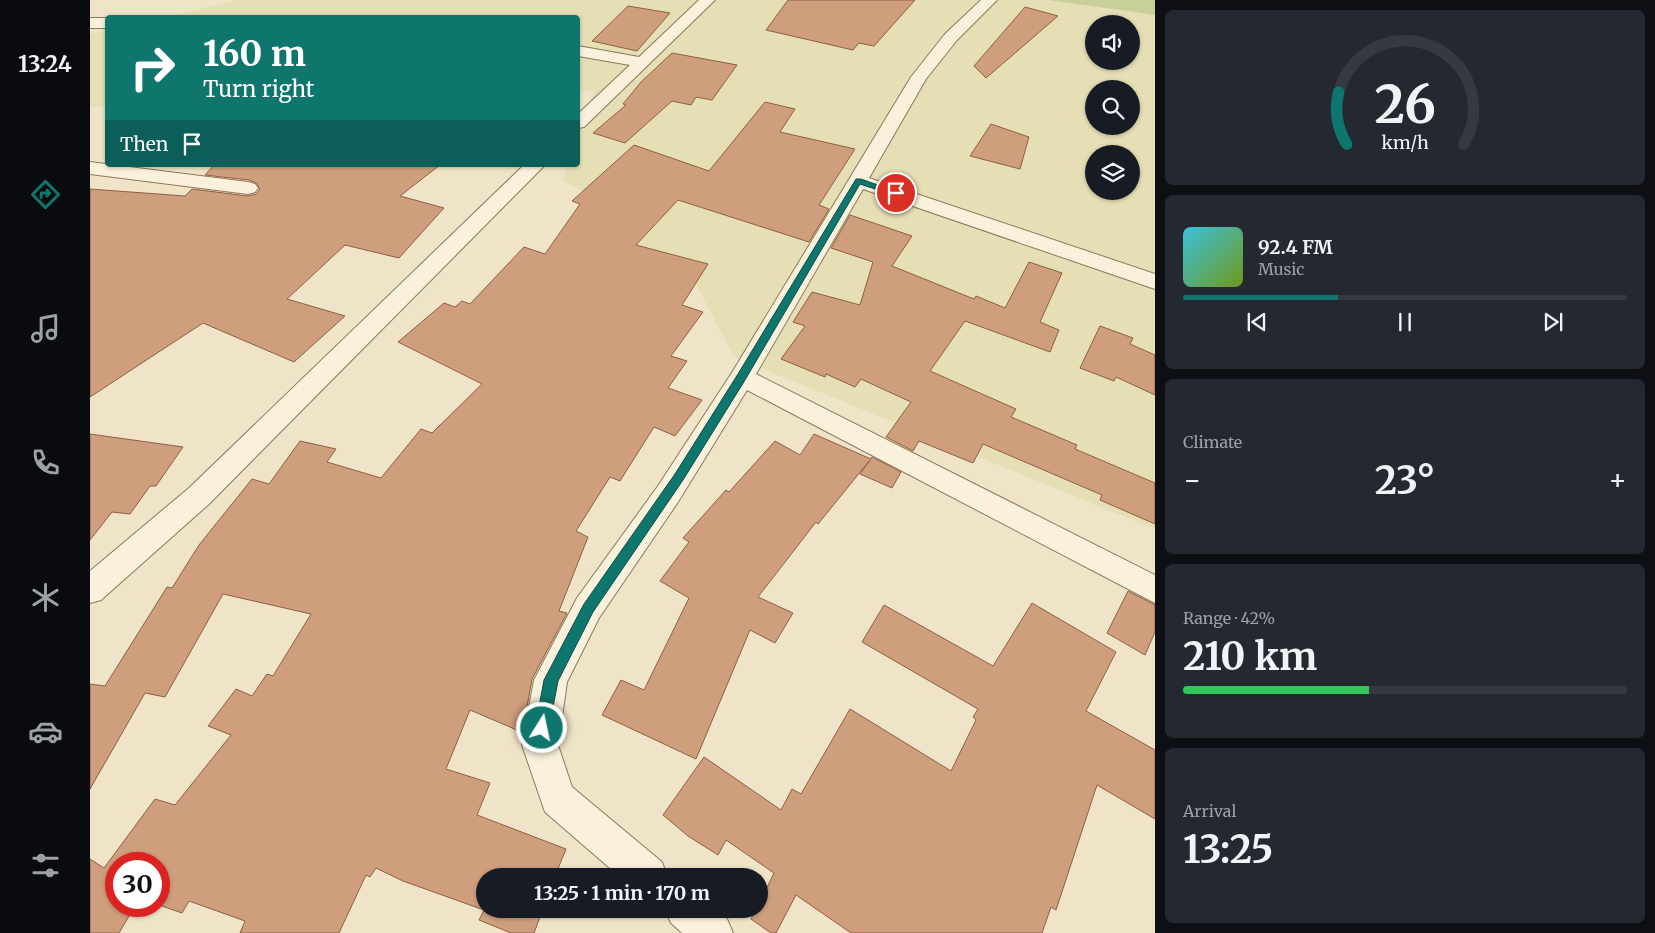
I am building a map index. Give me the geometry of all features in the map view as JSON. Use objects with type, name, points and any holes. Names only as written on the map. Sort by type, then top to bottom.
[{"type":"street","points":[[580,121],[708,0]]},
{"type":"street","points":[[639,868],[558,798],[540,744],[551,680],[588,608],[668,494],[742,377],[919,77],[951,37],[990,0]]},
{"type":"street","points":[[90,23],[105,23]]},
{"type":"street","points":[[580,51],[642,62]]},
{"type":"street","points":[[90,590],[199,496],[533,167]]},
{"type":"street","points":[[90,168],[248,188]]},
{"type":"street","points":[[858,180],[1155,282]]},
{"type":"street","points":[[742,377],[1155,590]]},
{"type":"street","points":[[696,918],[713,933]]},
{"type":"shaded area","points":[[237,0],[1048,0],[1155,15],[1155,529],[734,357],[691,275],[646,261],[587,194],[562,180],[566,167],[580,167],[580,130],[594,91],[580,91],[580,15],[174,15]]},
{"type":"shaded area","points":[[105,30],[105,106],[90,107],[90,34]]},
{"type":"green space","points":[[1048,0],[1155,0],[1155,15]]},
{"type":"building","points":[[788,0],[915,0],[874,46],[859,43],[853,50],[766,30]]},
{"type":"building","points":[[628,6],[670,13],[637,51],[592,41]]},
{"type":"building","points":[[1025,7],[1058,16],[986,78],[974,66]]},
{"type":"building","points":[[672,53],[737,65],[712,100],[696,97],[691,105],[672,101],[625,143],[593,133],[626,105],[623,104],[641,82]]},
{"type":"building","points":[[765,102],[795,109],[780,132],[855,149],[819,205],[829,209],[809,242],[678,200],[636,245],[708,264],[682,305],[703,312],[671,356],[687,361],[668,388],[702,400],[675,436],[654,427],[620,481],[610,477],[576,531],[588,537],[559,611],[567,613],[532,679],[526,712],[517,730],[470,710],[446,769],[490,783],[477,815],[566,849],[558,868],[476,868],[476,907],[403,881],[376,868],[370,877],[366,875],[339,933],[240,933],[245,921],[189,901],[182,913],[170,909],[170,852],[116,852],[155,799],[175,805],[231,735],[208,726],[236,689],[252,696],[267,674],[273,676],[311,614],[223,594],[165,697],[145,693],[90,789],[90,684],[105,686],[167,587],[172,588],[199,545],[252,479],[269,484],[300,441],[336,449],[327,462],[381,478],[421,429],[432,433],[482,384],[398,342],[444,303],[455,307],[462,301],[470,304],[524,247],[545,254],[580,204],[572,201],[634,145],[709,171]]},
{"type":"building","points":[[991,124],[1029,137],[1020,169],[970,156]]},
{"type":"building","points":[[212,167],[437,167],[400,196],[444,208],[399,258],[345,245],[287,299],[345,316],[294,362],[203,323],[90,397],[90,189],[185,196],[192,189],[248,196],[256,194],[260,189],[256,183],[249,180],[205,175]]},
{"type":"building","points":[[850,215],[912,236],[892,266],[974,299],[976,296],[1005,308],[1029,262],[1062,273],[1040,322],[1059,330],[1050,352],[965,321],[930,371],[1016,409],[1011,417],[1077,445],[1075,449],[1155,483],[1155,524],[1100,500],[1102,495],[983,444],[973,463],[919,441],[913,451],[886,437],[911,402],[861,379],[855,387],[826,374],[825,377],[781,359],[805,326],[793,322],[812,292],[860,305],[873,262],[831,248]]},
{"type":"building","points":[[1100,326],[1133,338],[1130,344],[1155,355],[1155,395],[1116,377],[1114,381],[1080,368]]},
{"type":"building","points":[[90,434],[183,447],[156,486],[150,486],[130,514],[112,512],[90,540]]},
{"type":"building","points":[[814,434],[871,459],[872,457],[901,472],[892,488],[860,474],[870,460],[818,524],[816,522],[758,597],[793,613],[775,643],[750,630],[696,759],[602,715],[621,680],[644,690],[689,598],[660,581],[689,542],[683,538],[726,490],[729,492],[775,441],[800,455]]},
{"type":"building","points":[[1128,591],[1155,605],[1155,632],[1145,655],[1107,633]]},
{"type":"building","points":[[1032,603],[1116,652],[1086,711],[1155,750],[1155,819],[1097,785],[1056,910],[1051,907],[1042,933],[851,933],[796,895],[776,933],[771,933],[751,919],[768,918],[768,885],[774,873],[726,840],[718,855],[688,836],[663,815],[704,757],[781,810],[792,789],[801,794],[850,709],[951,771],[976,720],[973,717],[978,709],[862,642],[884,605],[993,666]]},
{"type":"building","points":[[90,859],[104,868],[105,867],[105,917],[128,917],[119,933],[90,933]]},
{"type":"building","points":[[480,918],[540,918],[534,933],[511,933],[479,920]]},
{"type":"route","points":[[542,728],[551,680],[588,608],[679,477],[742,377],[858,180],[896,193]]}]
